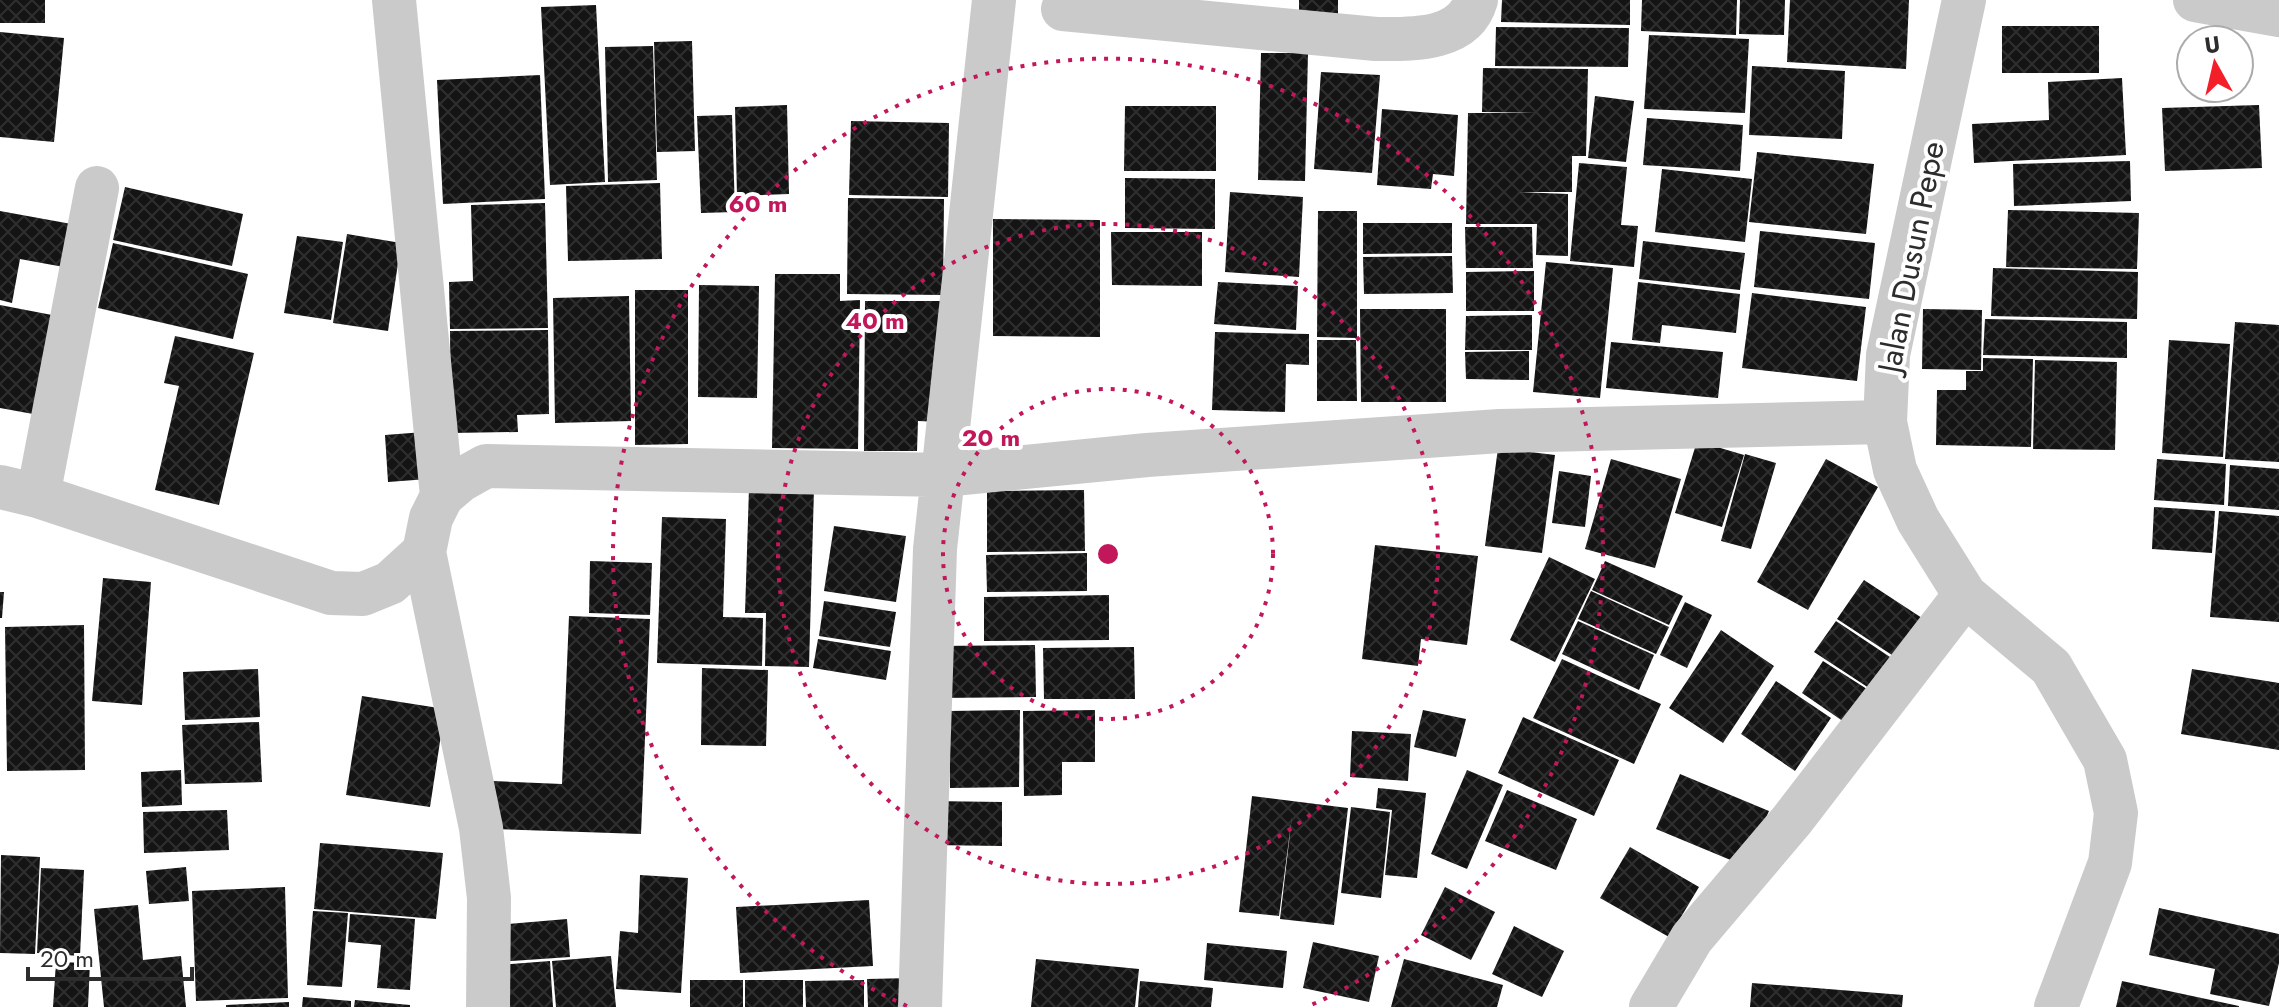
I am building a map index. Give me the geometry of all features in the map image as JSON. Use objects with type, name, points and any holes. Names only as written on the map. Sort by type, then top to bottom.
[{"type":"street","points":[[394,0],[442,496]]},
{"type":"street","points":[[920,1007],[935,549],[995,0],[1062,4],[1376,39],[1418,39],[1450,31],[1473,9],[1476,0]]},
{"type":"street","name":"Jalan Dusun Pepe","points":[[1964,0],[1888,355],[1885,422],[1900,483],[1918,520],[1965,595],[2051,667],[2105,760],[2116,813],[2110,863],[2056,1007]]},
{"type":"street","points":[[2195,0],[2279,15]]},
{"type":"street","points":[[97,188],[19,492],[331,593],[363,594],[390,583],[424,552]]},
{"type":"street","points":[[488,1007],[489,898],[481,828],[424,552],[431,518],[442,496],[461,480],[486,466],[943,475],[1147,455],[1500,431],[1885,422]]},
{"type":"street","points":[[1651,1007],[1692,938],[1792,820],[1965,595]]},
{"type":"building","points":[[0,0],[45,0],[45,23],[0,23]]},
{"type":"building","points":[[1299,0],[1338,0],[1338,22],[1299,22]]},
{"type":"building","points":[[1502,0],[1630,0],[1630,25],[1501,22]]},
{"type":"building","points":[[1642,0],[1737,0],[1736,35],[1641,31]]},
{"type":"building","points":[[1740,0],[1785,0],[1784,35],[1739,34]]},
{"type":"building","points":[[1790,0],[1909,0],[1906,69],[1787,62]]},
{"type":"building","points":[[596,5],[605,182],[550,185],[541,7]]},
{"type":"building","points":[[2002,26],[2099,26],[2099,73],[2002,73]]},
{"type":"building","points":[[1496,27],[1629,28],[1628,67],[1495,66]]},
{"type":"building","points":[[0,32],[64,38],[54,142],[0,137]]},
{"type":"building","points":[[1649,35],[1749,39],[1745,113],[1644,109]]},
{"type":"building","points":[[692,41],[695,151],[657,152],[654,42]]},
{"type":"building","points":[[653,46],[657,180],[608,182],[605,47]]},
{"type":"building","points":[[1261,53],[1308,53],[1305,181],[1258,180]]},
{"type":"building","points":[[1752,66],[1845,71],[1842,139],[1749,135]]},
{"type":"building","points":[[1483,68],[1588,69],[1586,156],[1572,156],[1572,192],[1518,192],[1568,194],[1568,256],[1536,255],[1537,224],[1466,224],[1468,113],[1537,113],[1482,112]]},
{"type":"building","points":[[1321,72],[1380,75],[1372,173],[1314,169]]},
{"type":"building","points":[[540,75],[545,199],[443,204],[437,80]]},
{"type":"building","points":[[2122,78],[2126,155],[1974,163],[1972,124],[2049,120],[2048,82]]},
{"type":"building","points":[[1595,96],[1634,101],[1626,162],[1588,158]]},
{"type":"building","points":[[787,105],[789,194],[737,196],[735,107]]},
{"type":"building","points":[[2259,105],[2262,168],[2165,171],[2162,108]]},
{"type":"building","points":[[1125,106],[1216,106],[1216,171],[1124,171]]},
{"type":"building","points":[[1382,109],[1458,115],[1454,176],[1433,174],[1431,189],[1377,185]]},
{"type":"building","points":[[732,115],[735,212],[701,213],[697,116]]},
{"type":"building","points":[[1647,118],[1743,125],[1740,171],[1643,165]]},
{"type":"building","points":[[851,121],[949,123],[948,197],[849,195]]},
{"type":"building","points":[[1757,152],[1874,164],[1866,234],[1749,222]]},
{"type":"building","points":[[2130,161],[2131,201],[2014,206],[2013,164]]},
{"type":"building","points":[[1579,163],[1627,167],[1621,225],[1638,226],[1634,267],[1570,261]]},
{"type":"building","points":[[1662,169],[1752,179],[1745,242],[1655,232]]},
{"type":"building","points":[[1125,178],[1215,179],[1215,229],[1125,228]]},
{"type":"building","points":[[660,183],[662,259],[568,261],[566,186]]},
{"type":"building","points":[[125,187],[243,214],[232,266],[113,240]]},
{"type":"building","points":[[1230,192],[1303,197],[1299,277],[1225,272]]},
{"type":"building","points":[[848,198],[944,199],[943,295],[847,294]]},
{"type":"building","points":[[545,203],[548,328],[450,329],[449,282],[473,281],[471,205]]},
{"type":"building","points":[[2008,210],[2139,213],[2137,269],[2006,267]]},
{"type":"building","points":[[0,211],[77,225],[69,268],[20,259],[12,303],[0,300]]},
{"type":"building","points":[[1318,211],[1357,211],[1357,338],[1317,337]]},
{"type":"building","points":[[993,219],[1100,220],[1100,337],[993,336]]},
{"type":"building","points":[[1363,223],[1452,223],[1452,253],[1363,254]]},
{"type":"building","points":[[1465,227],[1532,227],[1533,268],[1466,268]]},
{"type":"building","points":[[1760,231],[1875,243],[1869,299],[1754,287]]},
{"type":"building","points":[[1111,232],[1202,232],[1202,286],[1112,285]]},
{"type":"building","points":[[347,234],[401,243],[388,331],[333,323]]},
{"type":"building","points":[[297,236],[343,242],[331,320],[284,313]]},
{"type":"building","points":[[1643,241],[1745,253],[1740,290],[1639,279]]},
{"type":"building","points":[[113,243],[248,274],[233,339],[98,308]]},
{"type":"building","points":[[1452,256],[1453,293],[1364,294],[1363,257]]},
{"type":"building","points":[[1546,262],[1613,268],[1600,398],[1533,392]]},
{"type":"building","points":[[1993,268],[2138,272],[2137,319],[1991,316]]},
{"type":"building","points":[[1534,271],[1534,311],[1466,311],[1466,272]]},
{"type":"building","points":[[775,274],[840,274],[840,301],[860,300],[858,449],[772,448]]},
{"type":"building","points":[[1218,282],[1298,286],[1296,330],[1214,324]]},
{"type":"building","points":[[1638,282],[1740,294],[1736,333],[1662,325],[1660,343],[1632,340]]},
{"type":"building","points":[[699,285],[759,286],[757,398],[698,397]]},
{"type":"building","points":[[635,290],[688,290],[688,444],[635,445]]},
{"type":"building","points":[[1752,293],[1866,307],[1857,381],[1742,368]]},
{"type":"building","points":[[629,296],[631,421],[555,423],[553,298]]},
{"type":"building","points":[[865,301],[943,301],[941,422],[918,421],[917,451],[864,451]]},
{"type":"building","points":[[0,305],[52,315],[33,414],[0,408]]},
{"type":"building","points":[[1360,309],[1446,309],[1446,402],[1361,402]]},
{"type":"building","points":[[1923,309],[1982,310],[1981,370],[1922,369]]},
{"type":"building","points":[[1532,315],[1532,350],[1465,350],[1466,316]]},
{"type":"building","points":[[1985,319],[2127,322],[2127,358],[1983,355]]},
{"type":"building","points":[[2235,322],[2279,325],[2279,462],[2225,459]]},
{"type":"building","points":[[548,330],[549,414],[517,415],[518,432],[451,433],[450,331]]},
{"type":"building","points":[[1215,332],[1309,334],[1309,365],[1286,364],[1285,412],[1212,410]]},
{"type":"building","points":[[175,336],[254,353],[219,505],[155,490],[179,386],[164,383]]},
{"type":"building","points":[[1317,340],[1356,340],[1357,401],[1317,401]]},
{"type":"building","points":[[2169,340],[2230,344],[2223,457],[2162,453]]},
{"type":"building","points":[[1611,342],[1723,352],[1718,398],[1606,388]]},
{"type":"building","points":[[1529,351],[1529,380],[1466,379],[1465,352]]},
{"type":"building","points":[[1983,358],[2033,359],[2031,447],[1936,445],[1937,390],[1966,390],[1966,371],[1983,371]]},
{"type":"building","points":[[2035,360],[2117,362],[2115,450],[2033,449]]},
{"type":"building","points":[[424,432],[428,479],[388,482],[385,435]]},
{"type":"building","points":[[1697,441],[1744,455],[1722,527],[1675,513]]},
{"type":"building","points":[[1498,448],[1555,455],[1542,553],[1485,546]]},
{"type":"building","points":[[1745,454],[1776,463],[1751,549],[1721,541]]},
{"type":"building","points":[[1611,459],[1681,479],[1655,568],[1585,549]]},
{"type":"building","points":[[1826,459],[1878,487],[1808,610],[1757,582]]},
{"type":"building","points":[[2157,459],[2226,464],[2224,505],[2154,500]]},
{"type":"building","points":[[2230,465],[2279,469],[2279,510],[2228,506]]},
{"type":"building","points":[[1559,471],[1591,476],[1585,527],[1552,523]]},
{"type":"building","points":[[749,488],[814,489],[809,667],[765,666],[766,613],[745,613]]},
{"type":"building","points":[[1084,490],[1085,551],[987,552],[987,491]]},
{"type":"building","points":[[2154,507],[2215,511],[2212,553],[2152,549]]},
{"type":"building","points":[[2219,511],[2279,516],[2279,622],[2210,617]]},
{"type":"building","points":[[662,517],[726,519],[723,617],[763,618],[762,666],[657,663]]},
{"type":"building","points":[[834,526],[906,536],[896,602],[824,591]]},
{"type":"building","points":[[1375,545],[1478,556],[1467,645],[1421,639],[1418,666],[1362,659]]},
{"type":"building","points":[[1087,553],[1087,591],[987,592],[986,555]]},
{"type":"building","points":[[1549,557],[1595,579],[1555,662],[1510,640]]},
{"type":"building","points":[[590,561],[652,563],[650,615],[589,613]]},
{"type":"building","points":[[1605,561],[1683,596],[1669,625],[1592,590]]},
{"type":"building","points":[[103,578],[151,582],[142,705],[92,701]]},
{"type":"building","points":[[1864,580],[1922,618],[1895,657],[1837,619]]},
{"type":"building","points":[[1591,591],[1669,627],[1656,654],[1578,619]]},
{"type":"building","points":[[0,592],[4,592],[2,618],[0,618]]},
{"type":"building","points":[[1109,595],[1109,640],[984,641],[984,597]]},
{"type":"building","points":[[824,601],[896,612],[890,647],[819,636]]},
{"type":"building","points":[[1685,602],[1712,615],[1687,668],[1660,655]]},
{"type":"building","points":[[569,616],[650,619],[641,834],[492,829],[493,781],[562,784]]},
{"type":"building","points":[[1578,621],[1654,655],[1639,690],[1562,654]]},
{"type":"building","points":[[1836,621],[1893,659],[1872,690],[1814,652]]},
{"type":"building","points":[[84,625],[85,770],[7,771],[5,627]]},
{"type":"building","points":[[1721,630],[1774,666],[1723,743],[1669,708]]},
{"type":"building","points":[[818,639],[891,651],[886,680],[813,668]]},
{"type":"building","points":[[1035,645],[1036,697],[937,698],[936,646]]},
{"type":"building","points":[[1134,647],[1135,699],[1044,699],[1043,648]]},
{"type":"building","points":[[1562,659],[1661,704],[1634,764],[1533,718]]},
{"type":"building","points":[[1823,661],[1870,691],[1847,724],[1802,693]]},
{"type":"building","points":[[702,668],[768,670],[766,746],[701,745]]},
{"type":"building","points":[[258,669],[260,717],[185,720],[183,672]]},
{"type":"building","points":[[2192,669],[2279,683],[2279,750],[2181,734]]},
{"type":"building","points":[[1776,681],[1831,718],[1795,771],[1741,734]]},
{"type":"building","points":[[362,696],[445,709],[430,807],[346,795]]},
{"type":"building","points":[[1020,710],[1019,787],[950,788],[949,711]]},
{"type":"building","points":[[1095,710],[1095,762],[1062,762],[1062,795],[1024,796],[1023,711]]},
{"type":"building","points":[[1423,710],[1466,719],[1456,757],[1414,747]]},
{"type":"building","points":[[1523,717],[1619,760],[1594,816],[1498,773]]},
{"type":"building","points":[[259,722],[262,782],[185,784],[182,725]]},
{"type":"building","points":[[1352,731],[1411,734],[1408,781],[1350,777]]},
{"type":"building","points":[[181,770],[182,805],[142,807],[141,772]]},
{"type":"building","points":[[1467,770],[1503,785],[1467,869],[1431,854]]},
{"type":"building","points":[[1680,774],[1769,811],[1745,866],[1656,829]]},
{"type":"building","points":[[1378,788],[1426,793],[1417,878],[1385,875],[1392,810],[1376,808]]},
{"type":"building","points":[[1507,790],[1577,819],[1556,870],[1485,841]]},
{"type":"building","points":[[1252,796],[1348,808],[1334,925],[1280,919],[1292,816],[1279,916],[1239,912]]},
{"type":"building","points":[[930,801],[1002,802],[1002,846],[930,845]]},
{"type":"building","points":[[1351,807],[1390,812],[1381,898],[1341,893]]},
{"type":"building","points":[[227,810],[229,850],[144,853],[143,812]]},
{"type":"building","points":[[320,843],[443,853],[436,919],[314,909]]},
{"type":"building","points":[[1630,847],[1699,887],[1669,937],[1600,898]]},
{"type":"building","points":[[1,855],[40,857],[35,954],[0,953]]},
{"type":"building","points":[[186,867],[189,901],[149,904],[146,871]]},
{"type":"building","points":[[41,868],[84,870],[80,956],[37,953]]},
{"type":"building","points":[[640,875],[688,878],[681,993],[616,989],[620,931],[638,933]]},
{"type":"building","points":[[285,887],[288,998],[196,1001],[192,891]]},
{"type":"building","points":[[1445,887],[1495,912],[1471,960],[1421,935]]},
{"type":"building","points":[[869,900],[873,966],[740,973],[736,907]]},
{"type":"building","points":[[138,905],[143,960],[181,956],[186,1007],[104,1007],[94,909]]},
{"type":"building","points":[[2159,908],[2279,934],[2279,963],[2269,1006],[2210,994],[2215,969],[2149,955]]},
{"type":"building","points":[[313,911],[348,913],[342,987],[307,985]]},
{"type":"building","points":[[350,914],[415,919],[410,990],[377,988],[381,945],[348,942]]},
{"type":"building","points":[[567,919],[570,957],[498,962],[496,925]]},
{"type":"building","points":[[1514,926],[1564,951],[1542,997],[1492,974]]},
{"type":"building","points":[[1313,942],[1379,956],[1369,1002],[1303,988]]},
{"type":"building","points":[[1207,943],[1287,951],[1283,988],[1204,980]]},
{"type":"building","points":[[611,956],[616,1007],[556,1007],[552,961]]},
{"type":"building","points":[[1036,959],[1139,969],[1135,1007],[1031,1007]]},
{"type":"building","points":[[1404,959],[1503,985],[1497,1007],[1391,1007]]},
{"type":"building","points":[[550,961],[553,1007],[500,1007],[497,965]]},
{"type":"building","points":[[56,962],[90,963],[88,1007],[53,1007]]},
{"type":"building","points":[[911,978],[912,1007],[868,1007],[867,979]]},
{"type":"building","points":[[690,980],[743,980],[743,1007],[690,1007]]},
{"type":"building","points":[[745,980],[803,980],[803,1007],[745,1007]]},
{"type":"building","points":[[864,980],[864,1007],[806,1007],[805,981]]},
{"type":"building","points":[[1140,981],[1213,988],[1211,1007],[1138,1007]]},
{"type":"building","points":[[2122,981],[2239,1006],[2239,1007],[2116,1007]]},
{"type":"building","points":[[1752,983],[1903,995],[1902,1007],[1750,1007]]},
{"type":"building","points":[[303,997],[351,1001],[351,1007],[302,1007]]},
{"type":"building","points":[[355,1000],[410,1005],[410,1007],[354,1007]]},
{"type":"building","points":[[289,1002],[289,1007],[226,1007],[226,1005]]}]
